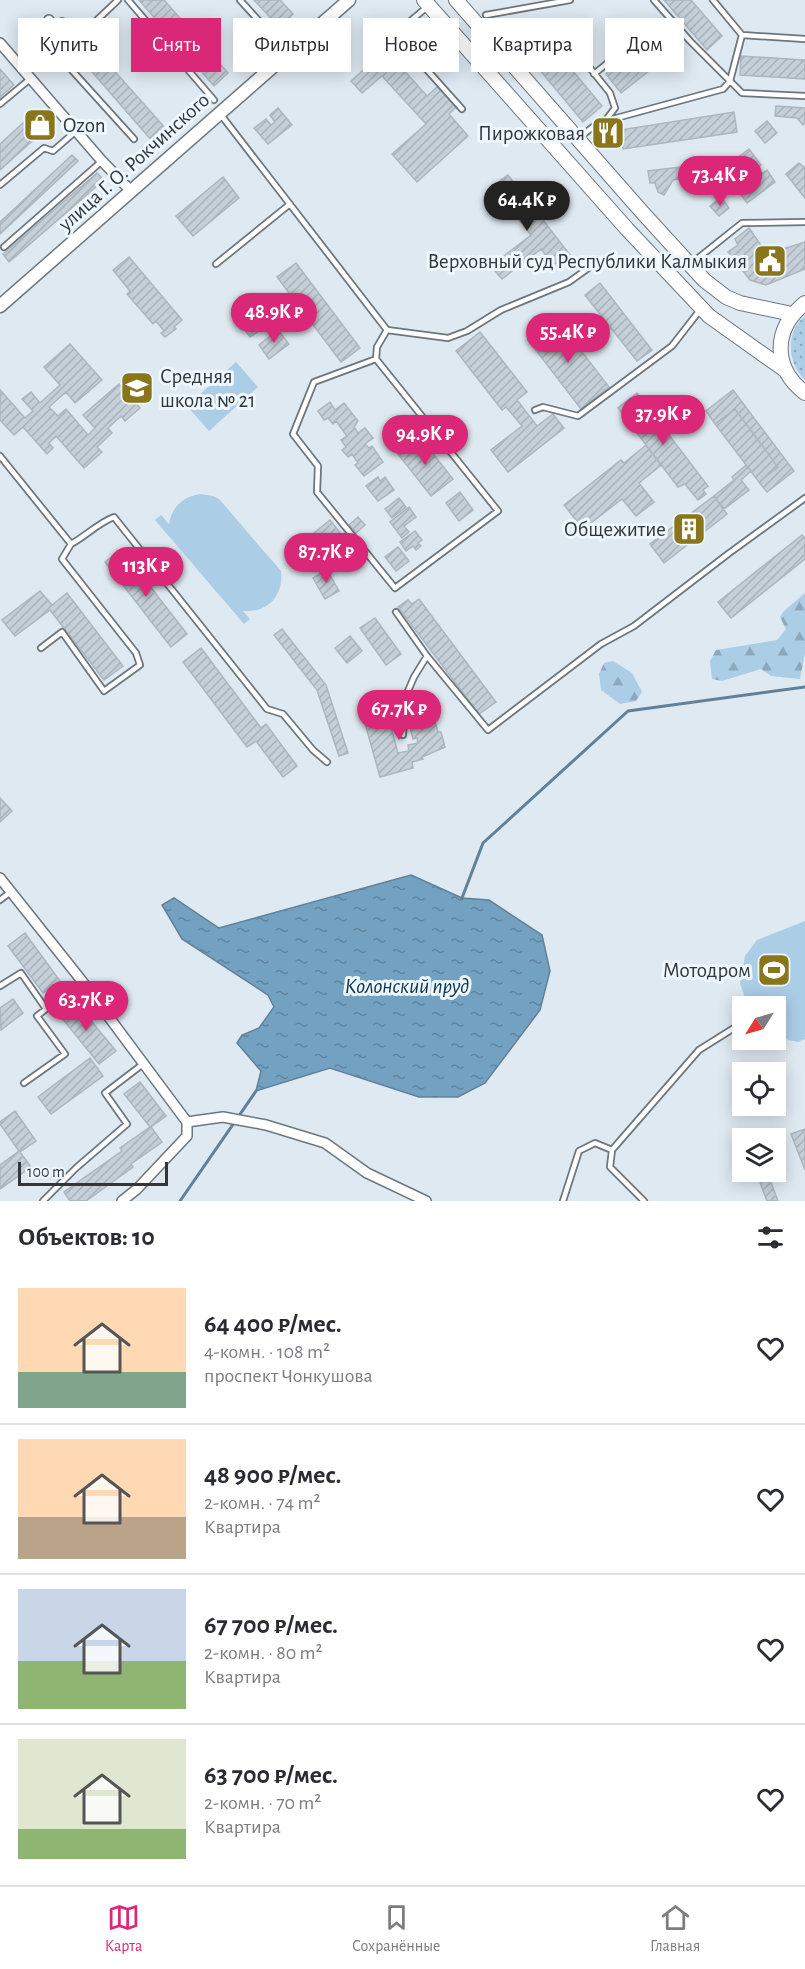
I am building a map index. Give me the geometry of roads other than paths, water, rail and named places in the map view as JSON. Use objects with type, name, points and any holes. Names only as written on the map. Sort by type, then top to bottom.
[{"type":"main road","points":[[456,0],[472,18]]},
{"type":"main road","points":[[427,3],[627,229],[701,308],[785,370]]},
{"type":"main road","points":[[495,80],[504,72]]},
{"type":"main road","points":[[520,72],[704,280],[740,303],[792,314]]},
{"type":"main road","points":[[805,303],[792,314],[784,327],[781,341],[781,356],[785,370],[793,382],[805,393]]},
{"type":"street","name":"улица Г. О. Рокчинского","points":[[0,306],[349,0]]},
{"type":"street","points":[[0,43],[18,64]]},
{"type":"street","points":[[25,72],[131,191]]},
{"type":"street","points":[[0,878],[82,981],[187,1122],[187,1136],[137,1189],[122,1201]]},
{"type":"street","points":[[187,1122],[223,1118],[266,1125],[325,1143],[367,1173],[426,1201]]},
{"type":"lane","points":[[118,0],[59,56],[134,139]]},
{"type":"lane","points":[[128,0],[214,100]]},
{"type":"lane","points":[[240,0],[256,18]]},
{"type":"lane","points":[[486,15],[570,0]]},
{"type":"lane","points":[[654,0],[690,41],[742,93],[805,96]]},
{"type":"lane","points":[[713,0],[742,35],[805,39]]},
{"type":"lane","points":[[427,3],[395,34],[462,109]]},
{"type":"lane","points":[[578,139],[598,123],[723,89],[730,81],[742,35]]},
{"type":"lane","points":[[605,65],[594,74],[610,93],[615,108],[605,122]]},
{"type":"lane","points":[[0,104],[31,79]]},
{"type":"lane","points":[[219,113],[387,330],[448,338],[467,331],[501,310],[569,282],[594,264]]},
{"type":"lane","points":[[0,185],[44,148],[53,151],[76,131]]},
{"type":"lane","points":[[4,247],[102,161]]},
{"type":"lane","points":[[216,264],[290,204]]},
{"type":"lane","points":[[690,265],[742,223],[805,222]]},
{"type":"lane","points":[[535,411],[543,407],[578,416],[672,346],[701,308]]},
{"type":"lane","points":[[376,359],[314,382],[293,434],[318,466],[317,492],[395,588],[498,511],[376,359],[377,347],[387,330]]},
{"type":"lane","points":[[1,460],[71,543]]},
{"type":"lane","points":[[396,612],[427,656],[488,730],[601,644],[634,627],[805,498]]},
{"type":"lane","points":[[41,648],[62,632],[104,691],[140,665],[136,653],[62,559],[71,543],[82,538],[102,522],[114,518],[267,709],[283,714],[313,750],[327,762]]},
{"type":"lane","points":[[403,735],[405,698],[427,656]]},
{"type":"lane","points":[[0,900],[12,891]]},
{"type":"lane","points":[[0,986],[21,973],[46,1009]]},
{"type":"lane","points":[[24,1083],[65,1053],[37,1016],[82,981]]},
{"type":"lane","points":[[644,1201],[610,1167],[612,1150],[699,1050],[732,1029]]},
{"type":"lane","points":[[43,1201],[76,1168],[127,1124],[105,1093],[143,1064]]},
{"type":"lane","points":[[563,1201],[579,1151],[595,1143],[612,1150]]},
{"type":"water","name":"Колонский пруд","points":[[411,875],[462,898],[489,900],[542,935],[550,971],[540,1010],[485,1083],[458,1097],[419,1097],[330,1068],[256,1091],[261,1071],[237,1043],[242,1035],[259,1028],[274,1007],[268,995],[182,939],[162,905],[174,898],[219,928]]},
{"type":"waterway","points":[[462,898],[483,843],[628,711],[805,687]]},
{"type":"waterway","points":[[180,1201],[256,1091]]},
{"type":"place","name":"Ozon","points":[[40,125]]},
{"type":"place","name":"Пирожковая","points":[[608,133]]},
{"type":"place","name":"Верховный суд Республики Калмыкия","points":[[770,261]]},
{"type":"place","name":"Средняя школа № 21","points":[[137,388]]},
{"type":"place","name":"Общежитие","points":[[689,529]]},
{"type":"place","name":"Мотодром","points":[[774,970]]}]
